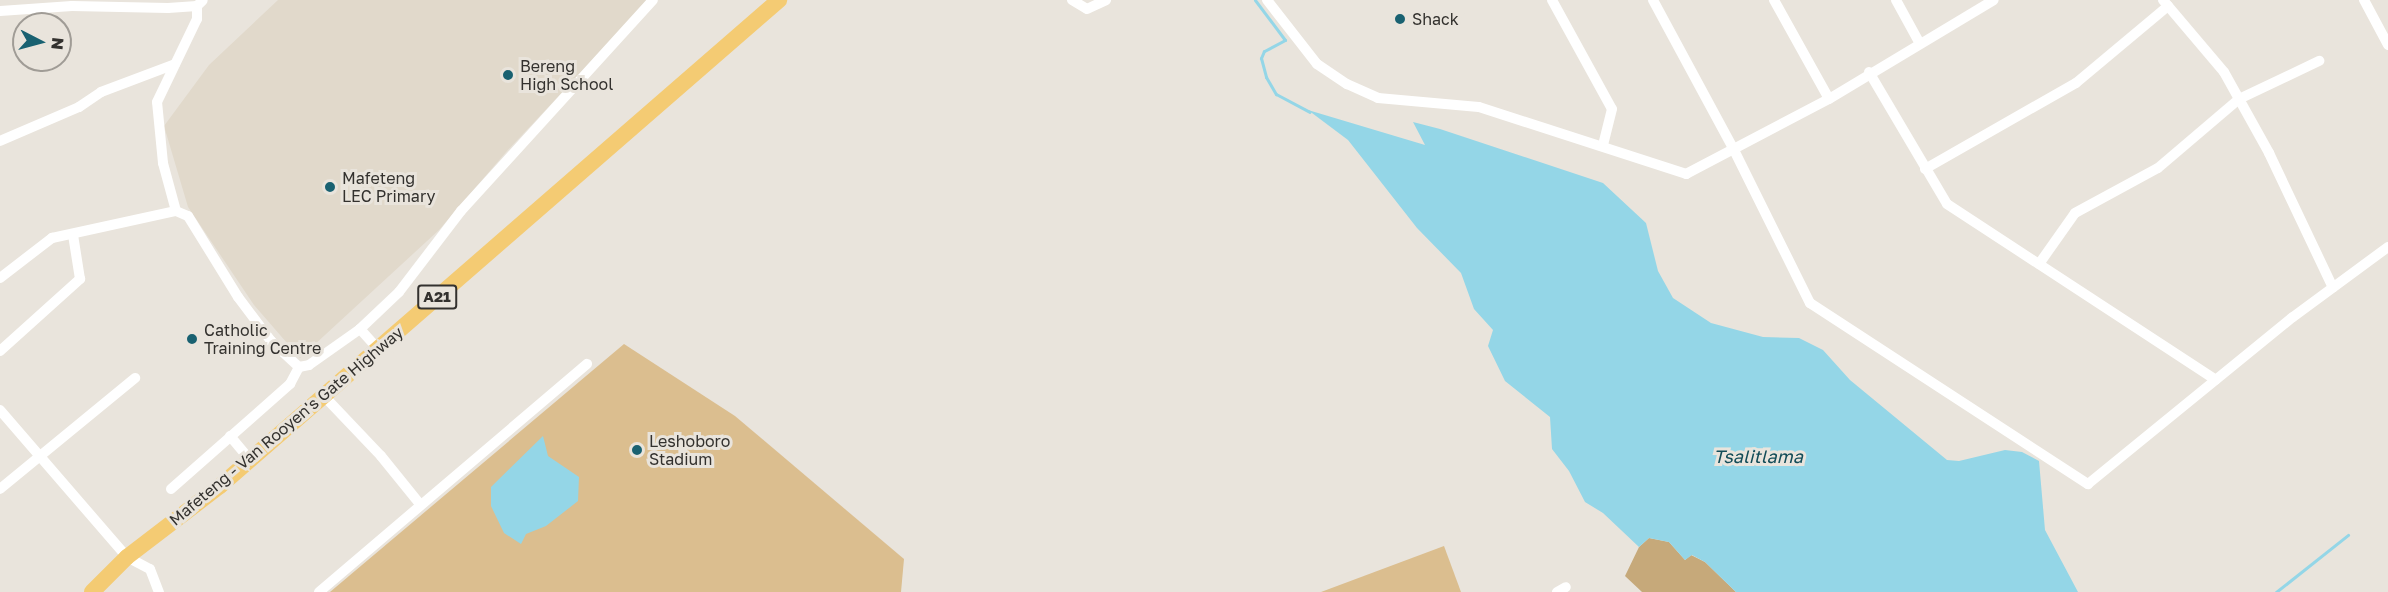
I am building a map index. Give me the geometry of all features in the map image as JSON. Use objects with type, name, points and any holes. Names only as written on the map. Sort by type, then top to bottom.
[{"type":"main road","name":"Mafeteng - Van Rooyen's Gate Highway","points":[[92,592],[127,557],[249,459],[378,349],[779,0]]},
{"type":"street","points":[[299,367],[309,365],[360,329],[399,292],[461,211],[652,0]]},
{"type":"street","points":[[1072,0],[1087,9],[1106,0]]},
{"type":"street","points":[[1267,0],[1317,64],[1347,84],[1378,98],[1479,107],[1686,174],[1829,99],[1869,72],[1994,0]]},
{"type":"street","points":[[1552,0],[1612,109],[1603,146]]},
{"type":"street","points":[[1653,0],[1734,150],[1810,303],[2088,484],[2216,380],[2388,247]]},
{"type":"street","points":[[1774,0],[1829,99]]},
{"type":"street","points":[[1896,0],[1919,42]]},
{"type":"street","points":[[2364,0],[2388,45]]},
{"type":"street","points":[[0,10],[200,3],[197,19],[157,102],[163,163],[176,211]]},
{"type":"street","points":[[1926,169],[2076,82],[2166,3],[2203,45],[2239,99],[2304,223],[2333,288]]},
{"type":"street","points":[[2039,264],[2075,213],[2158,168],[2239,99],[2319,61]]},
{"type":"street","points":[[0,141],[79,107],[101,92],[174,64]]},
{"type":"street","points":[[1869,72],[1947,204],[2216,380]]},
{"type":"street","points":[[0,278],[51,238],[176,211],[188,216],[238,297],[271,341],[299,367]]},
{"type":"street","points":[[0,351],[81,279],[73,235]]},
{"type":"street","points":[[360,329],[378,349]]},
{"type":"street","points":[[319,592],[419,503],[587,364]]},
{"type":"street","points":[[171,489],[290,384],[299,367]]},
{"type":"street","points":[[0,489],[135,378]]},
{"type":"street","points":[[323,395],[381,456],[419,503]]},
{"type":"street","points":[[0,410],[127,557],[150,569],[159,592]]},
{"type":"street","points":[[230,436],[249,459]]},
{"type":"shaded area","name":"Mafeteng LEC Primary","points":[[278,0],[649,0],[507,151],[439,230],[300,358],[254,305],[188,207],[164,126],[209,65]]},
{"type":"shaded area","name":"Leshoboro Stadium","points":[[624,344],[735,416],[904,559],[901,592],[330,592]]},
{"type":"shaded area","points":[[1649,538],[1669,542],[1685,560],[1691,555],[1705,562],[1736,592],[1642,592],[1625,576],[1639,547]]},
{"type":"shaded area","points":[[1444,546],[1461,592],[1321,592]]},
{"type":"water","name":"Tsalitlama","points":[[1308,110],[1425,145],[1413,122],[1603,183],[1646,223],[1658,271],[1673,298],[1711,323],[1763,337],[1799,338],[1823,350],[1850,380],[1947,460],[1959,461],[2005,450],[2022,452],[2039,461],[2045,530],[2078,592],[1736,592],[1705,562],[1692,555],[1685,560],[1669,542],[1649,538],[1639,547],[1603,513],[1585,502],[1569,471],[1552,449],[1550,417],[1505,381],[1488,346],[1493,330],[1474,309],[1461,273],[1417,228],[1348,140]]},
{"type":"water","points":[[543,436],[548,456],[579,477],[578,501],[546,526],[526,534],[521,544],[504,533],[491,506],[491,487]]},
{"type":"waterway","points":[[1255,0],[1285,40],[1264,51],[1261,58],[1266,77],[1276,94],[1310,112]]},
{"type":"waterway","points":[[2276,592],[2348,535]]},
{"type":"place","name":"Shack","points":[[1400,19]]},
{"type":"place","name":"Bereng High School","points":[[508,75]]},
{"type":"place","name":"Mafeteng LEC Primary","points":[[330,187]]},
{"type":"place","name":"Catholic Training Centre","points":[[192,339]]},
{"type":"place","name":"Leshoboro Stadium","points":[[637,450]]}]
